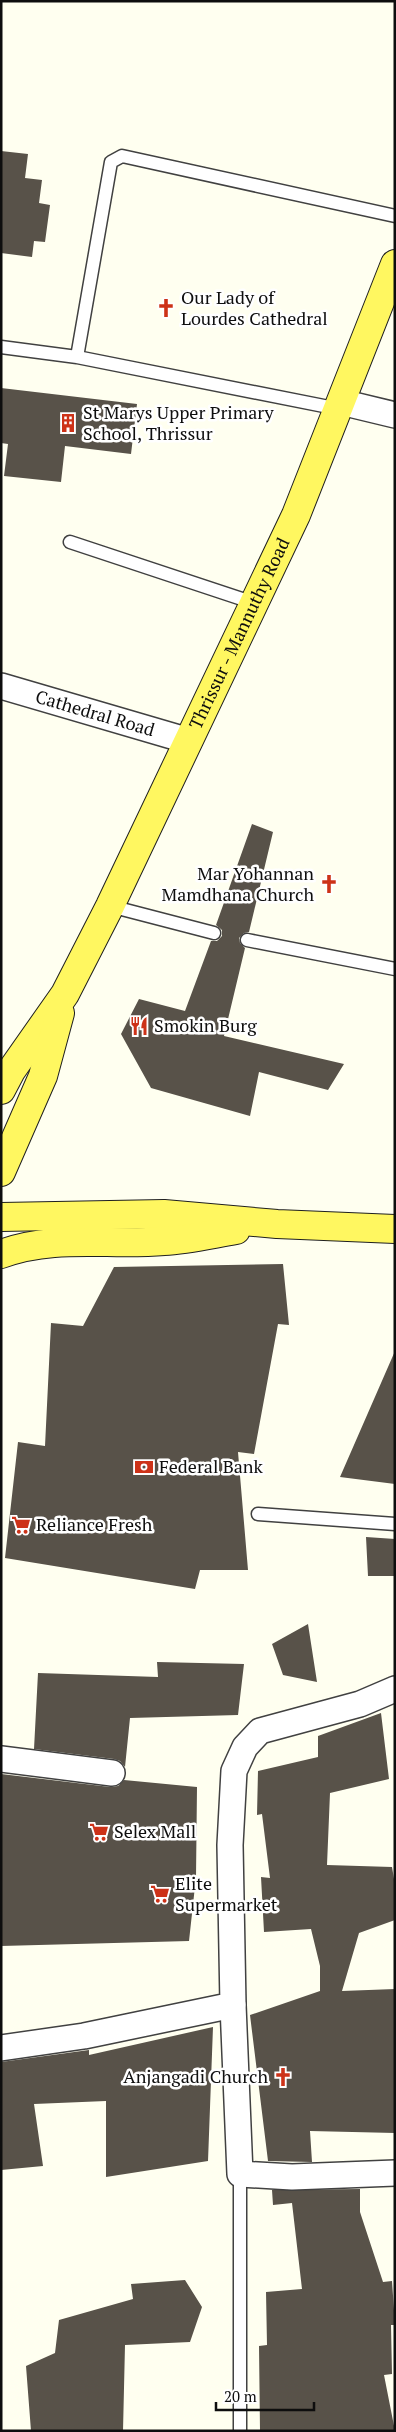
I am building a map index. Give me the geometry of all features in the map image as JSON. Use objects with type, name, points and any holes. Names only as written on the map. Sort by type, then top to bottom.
[{"type":"main road","name":"Thrissur - Mannuthy Road","points":[[65,994],[110,906],[296,515],[395,264]]},
{"type":"main road","points":[[1,1090],[11,1071],[65,994]]},
{"type":"main road","points":[[1,1172],[43,1076],[65,994]]},
{"type":"main road","points":[[1,1217],[164,1214],[277,1224],[395,1229]]},
{"type":"main road","points":[[1,1254],[19,1247],[52,1241],[164,1241],[277,1224]]},
{"type":"street","points":[[340,405],[395,415]]},
{"type":"street","name":"Cathedral Road","points":[[1,686],[189,741]]},
{"type":"street","points":[[395,1689],[360,1704],[260,1731],[245,1747],[234,1770],[230,1845],[240,2174],[292,2177],[395,2173]]},
{"type":"street","points":[[1,1759],[112,1773]]},
{"type":"street","points":[[1,2048],[84,2036],[234,2005]]},
{"type":"lane","points":[[77,358],[110,162],[122,156],[395,216]]},
{"type":"lane","points":[[1,348],[77,358],[340,405]]},
{"type":"lane","points":[[70,542],[254,604]]},
{"type":"lane","points":[[110,906],[214,933]]},
{"type":"lane","points":[[248,940],[395,969]]},
{"type":"lane","points":[[258,1514],[395,1524]]},
{"type":"lane","points":[[240,2174],[240,2431]]},
{"type":"building","points":[[1,151],[28,154],[25,178],[42,180],[39,203],[50,205],[45,242],[34,241],[32,257],[1,253]]},
{"type":"building","name":"St Marys Upper Primary School, Thrissur","points":[[1,388],[137,404],[131,454],[65,446],[61,482],[4,476],[8,444],[1,443]]},
{"type":"building","points":[[252,824],[273,832],[249,932],[244,933],[239,938],[240,943],[245,948],[224,1036],[344,1064],[328,1090],[259,1072],[250,1116],[151,1088],[121,1034],[139,999],[185,1011],[211,941],[217,941],[222,936],[222,930],[216,925]]},
{"type":"building","points":[[283,1264],[289,1325],[278,1324],[254,1454],[238,1452],[248,1570],[200,1570],[195,1589],[5,1558],[18,1442],[45,1446],[51,1323],[83,1326],[114,1267]]},
{"type":"building","points":[[395,1351],[395,1484],[340,1477]]},
{"type":"building","points":[[366,1537],[395,1539],[395,1576],[368,1576]]},
{"type":"building","points":[[308,1624],[317,1682],[283,1675],[272,1644]]},
{"type":"building","points":[[157,1662],[244,1664],[238,1715],[130,1718],[125,1767],[120,1761],[114,1759],[34,1749],[38,1673],[158,1677]]},
{"type":"building","points":[[381,1713],[389,1779],[330,1793],[327,1865],[392,1867],[395,1885],[395,1920],[359,1933],[342,1991],[395,1989],[395,2133],[310,2131],[312,2162],[268,2161],[250,2015],[320,1991],[320,1966],[311,1929],[264,1932],[261,1877],[270,1878],[262,1814],[257,1815],[258,1771],[318,1757],[318,1736]]},
{"type":"building","name":"Selex Mall","points":[[1,1774],[110,1787],[118,1786],[124,1780],[197,1787],[196,1877],[189,1941],[1,1946]]},
{"type":"building","points":[[213,2027],[208,2161],[106,2177],[106,2101],[34,2104],[43,2166],[1,2170],[1,2062],[89,2050],[89,2055]]},
{"type":"building","points":[[360,2189],[360,2212],[383,2282],[392,2281],[395,2325],[391,2325],[392,2374],[384,2375],[395,2431],[260,2431],[259,2346],[267,2345],[266,2292],[302,2289],[292,2203],[273,2205],[272,2190]]},
{"type":"building","points":[[185,2280],[202,2307],[190,2342],[125,2345],[123,2431],[31,2431],[26,2366],[55,2353],[59,2320],[133,2299],[131,2284]]},
{"type":"place","name":"Our Lady of Lourdes Cathedral","points":[[166,308]]},
{"type":"place","name":"St Marys Upper Primary School, Thrissur","points":[[68,423]]},
{"type":"place","name":"Mar Yohannan Mamdhana Church","points":[[329,884]]},
{"type":"place","name":"Smokin Burg","points":[[139,1026]]},
{"type":"place","name":"Federal Bank","points":[[144,1467]]},
{"type":"place","name":"Reliance Fresh","points":[[21,1525]]},
{"type":"place","name":"Selex Mall","points":[[99,1832]]},
{"type":"place","name":"Elite Supermarket","points":[[160,1894]]},
{"type":"place","name":"Anjangadi Church","points":[[283,2077]]}]
